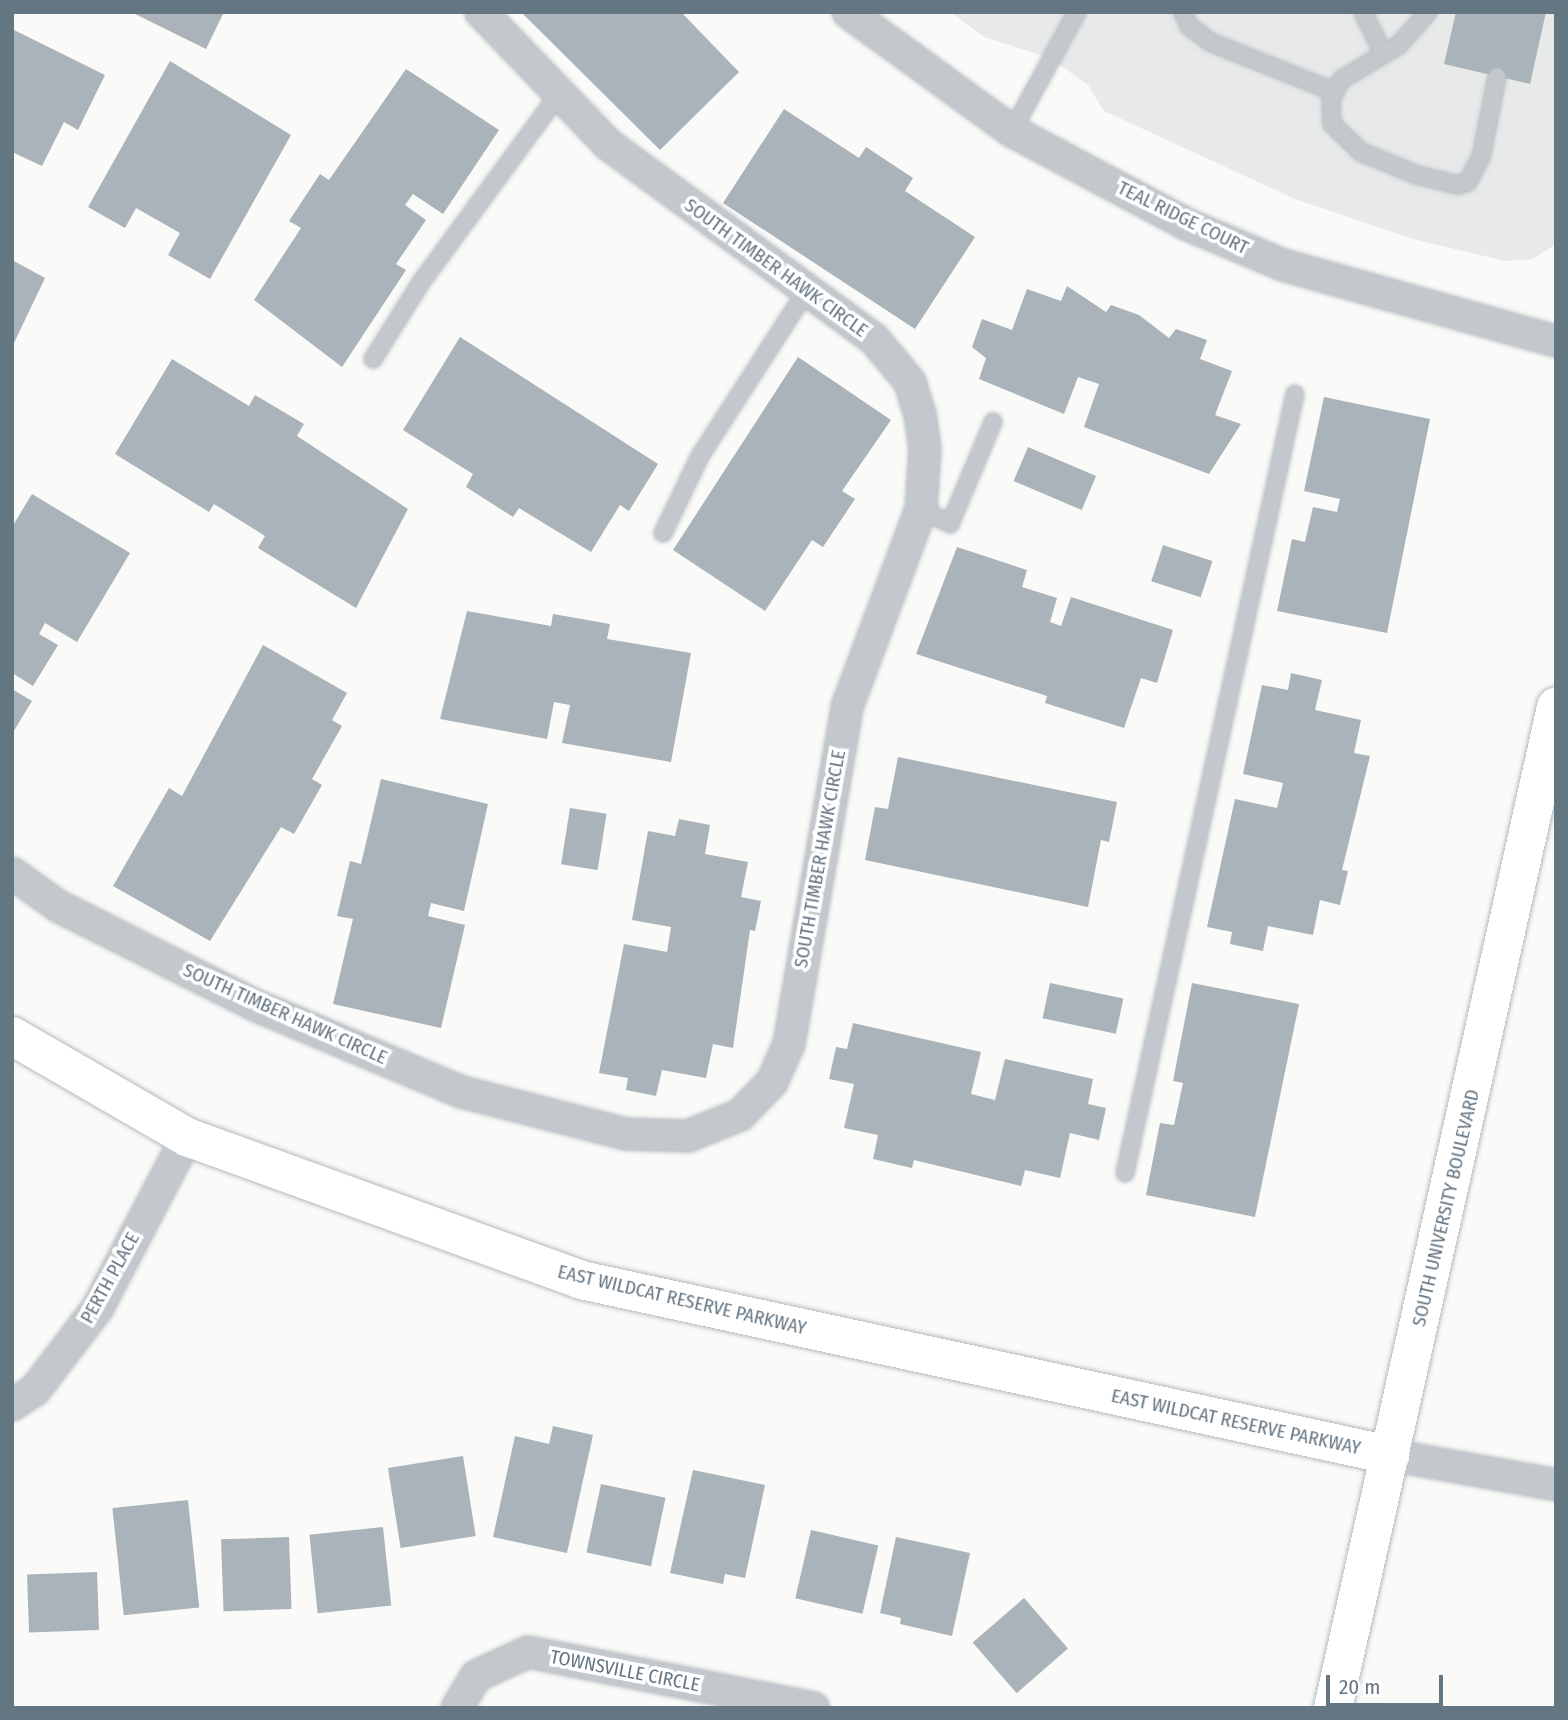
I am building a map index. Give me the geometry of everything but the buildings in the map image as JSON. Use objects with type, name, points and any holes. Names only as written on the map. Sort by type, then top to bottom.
[{"type":"main road","name":"SOUTH UNIVERSITY BOULEVARD","points":[[1333,1708],[1556,707]]},
{"type":"main road","name":"EAST WILDCAT RESERVE PARKWAY","points":[[12,1036],[187,1137],[581,1280],[1390,1455]]},
{"type":"street","name":"SOUTH TIMBER HAWK CIRCLE","points":[[12,873],[58,906],[257,1006],[462,1092],[625,1134],[688,1136],[740,1115],[772,1082],[789,1044],[847,707],[921,509],[925,449],[910,382],[874,339],[805,293],[610,145],[558,95],[481,12]]},
{"type":"street","name":"TEAL RIDGE COURT","points":[[848,12],[1012,131],[1186,224],[1283,265],[1556,341]]},
{"type":"street","name":"PERTH PLACE","points":[[12,1405],[35,1390],[97,1309],[187,1137]]},
{"type":"street","points":[[1390,1455],[1556,1485]]},
{"type":"street","name":"TOWNSVILLE CIRCLE","points":[[457,1708],[476,1676],[528,1652],[814,1708]]},
{"type":"lane","points":[[1012,131],[1077,12]]},
{"type":"lane","points":[[1183,12],[1189,26],[1210,42],[1335,92]]},
{"type":"lane","points":[[1363,12],[1383,53]]},
{"type":"lane","points":[[1427,12],[1399,45],[1341,80],[1335,92],[1332,124],[1361,152],[1458,185],[1468,182],[1480,157],[1497,76]]},
{"type":"lane","points":[[373,359],[422,281],[558,95]]},
{"type":"lane","points":[[663,533],[700,456],[805,293]]},
{"type":"lane","points":[[1125,1174],[1295,394]]},
{"type":"lane","points":[[921,509],[950,524],[993,422]]},
{"type":"shaded area","points":[[950,12],[1556,12],[1556,244],[1533,259],[1505,261],[1413,239],[1295,199],[1104,111],[1088,85],[1050,58],[984,37]]}]
